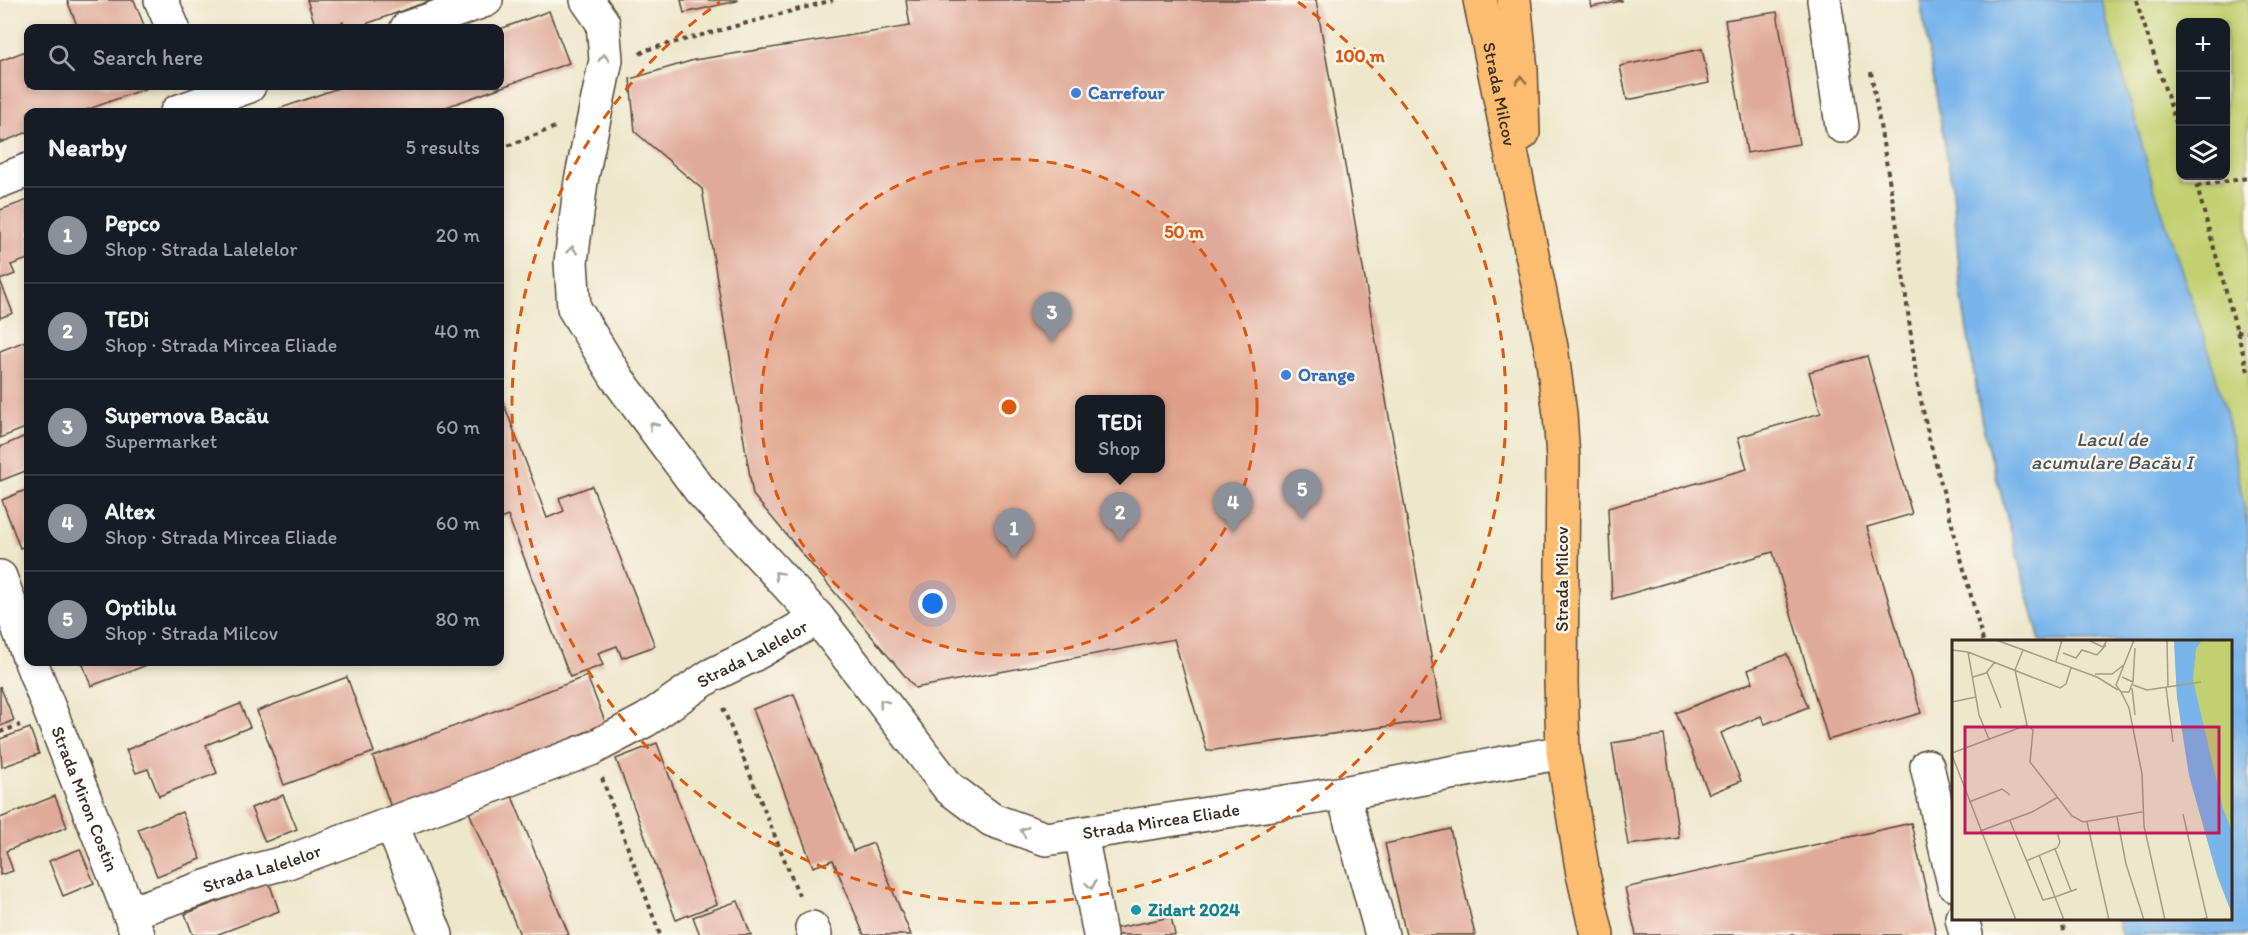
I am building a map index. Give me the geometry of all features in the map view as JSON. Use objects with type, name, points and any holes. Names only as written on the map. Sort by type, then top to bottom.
[{"type":"main road","name":"Strada Milcov","points":[[1480,0],[1551,346],[1560,414],[1563,459],[1561,682],[1563,752],[1583,874],[1597,935]]},
{"type":"main road","name":"Strada Milcov","points":[[1514,0],[1521,70],[1526,222]]},
{"type":"street","points":[[161,0],[171,24]]},
{"type":"street","points":[[418,24],[486,0]]},
{"type":"street","points":[[586,0],[603,23],[606,60],[581,181],[570,262],[574,308],[617,378],[700,490],[818,618]]},
{"type":"street","points":[[1824,0],[1842,126]]},
{"type":"street","points":[[194,100],[233,90]]},
{"type":"street","points":[[0,181],[24,172]]},
{"type":"street","points":[[0,577],[24,643]]},
{"type":"street","name":"Strada Lalelelor","points":[[134,924],[249,872],[288,862],[392,825],[591,749],[646,720],[710,676],[753,655],[818,618],[949,788],[992,820],[1046,839],[1081,834]]},
{"type":"street","name":"Strada Miron Costin","points":[[33,666],[134,924]]},
{"type":"street","name":"Strada Mircea Eliade","points":[[1100,935],[1081,834],[1343,793],[1563,752]]},
{"type":"street","points":[[1927,766],[1952,875]]},
{"type":"street","points":[[1343,793],[1382,935]]},
{"type":"street","points":[[392,825],[436,935]]},
{"type":"street","points":[[1962,920],[1966,935]]},
{"type":"path","points":[[637,56],[646,50],[833,0]]},
{"type":"path","points":[[2136,0],[2178,126]]},
{"type":"path","points":[[1870,69],[1896,220],[1917,382],[1929,438],[1983,640]]},
{"type":"path","points":[[504,147],[567,122],[596,105]]},
{"type":"path","points":[[2197,186],[2248,178]]},
{"type":"path","points":[[2195,180],[2248,371]]},
{"type":"path","points":[[2237,331],[2248,332]]},
{"type":"path","points":[[710,676],[814,931]]},
{"type":"path","points":[[591,749],[660,935]]},
{"type":"path","points":[[2061,920],[2065,935]]},
{"type":"green space","name":"Lacul de acumulare Bacău I","points":[[1920,0],[2248,0],[2248,935],[2121,935],[2117,920],[2233,920],[2233,640],[2040,640],[1982,423],[1961,292],[1953,191]]},
{"type":"water","name":"Lacul de acumulare Bacău I","points":[[1920,0],[2102,0],[2153,184],[2210,356],[2228,419],[2248,528],[2248,935],[2121,935],[2117,920],[2233,920],[2233,640],[2040,640],[1982,423],[1961,292],[1953,191]]},
{"type":"building","points":[[67,0],[134,0],[143,24],[76,24]]},
{"type":"building","points":[[307,0],[432,0],[366,24],[344,24],[343,22],[315,24]]},
{"type":"building","points":[[681,0],[737,0],[737,1],[684,13]]},
{"type":"building","points":[[906,0],[1316,0],[1442,719],[1207,751],[1174,639],[915,688],[753,495],[702,189],[635,132],[630,79],[694,60],[910,26]]},
{"type":"building","points":[[1590,0],[1622,0],[1622,1],[1592,7]]},
{"type":"building","points":[[549,11],[569,63],[504,86],[504,28]]},
{"type":"building","points":[[1777,12],[1799,144],[1747,153],[1725,20]]},
{"type":"building","points":[[1702,49],[1709,83],[1627,100],[1620,66]]},
{"type":"building","points":[[24,52],[24,90],[141,90],[92,108],[24,108],[24,134],[0,143],[0,61]]},
{"type":"building","points":[[333,90],[494,90],[443,108],[281,108]]},
{"type":"building","points":[[24,201],[24,260],[11,265],[15,274],[0,280],[0,210]]},
{"type":"building","points":[[0,280],[13,313],[0,318]]},
{"type":"building","points":[[24,342],[24,429],[0,438],[0,351]]},
{"type":"building","points":[[1867,356],[1912,514],[1867,527],[1921,713],[1828,740],[1773,552],[1612,599],[1608,508],[1747,469],[1738,437],[1821,413],[1809,372]]},
{"type":"building","points":[[504,405],[547,518],[564,511],[559,498],[592,486],[655,646],[622,658],[617,646],[598,653],[603,665],[570,677],[508,516],[504,518]]},
{"type":"building","points":[[24,437],[24,472],[0,481],[0,447]]},
{"type":"building","points":[[24,491],[24,546],[20,548],[2,500]]},
{"type":"building","points":[[1787,654],[1808,707],[1765,724],[1761,716],[1721,733],[1741,781],[1709,794],[1676,713],[1753,682],[1748,670]]},
{"type":"building","points":[[84,666],[144,666],[91,686]]},
{"type":"building","points":[[587,676],[606,724],[392,810],[373,757]]},
{"type":"building","points":[[347,677],[374,752],[284,785],[257,711]]},
{"type":"building","points":[[0,686],[14,720],[0,726]]},
{"type":"building","points":[[794,694],[853,851],[873,843],[911,935],[864,935],[833,860],[813,867],[753,709]]},
{"type":"building","points":[[240,704],[250,727],[206,745],[217,773],[159,796],[148,769],[136,773],[126,750]]},
{"type":"building","points":[[30,728],[39,754],[2,767],[0,739]]},
{"type":"building","points":[[1664,735],[1679,838],[1628,845],[1612,743]]},
{"type":"building","points":[[657,743],[717,904],[676,920],[616,759]]},
{"type":"building","points":[[511,794],[569,935],[520,935],[469,812]]},
{"type":"building","points":[[283,795],[297,829],[265,842],[251,808]]},
{"type":"building","points":[[55,796],[67,827],[6,851],[13,871],[0,875],[0,818]]},
{"type":"building","points":[[182,812],[201,859],[157,876],[138,829]]},
{"type":"building","points":[[1911,823],[1936,935],[1636,935],[1625,888]]},
{"type":"building","points":[[1450,829],[1475,935],[1406,935],[1385,844]]},
{"type":"building","points":[[80,849],[94,883],[63,896],[49,861]]},
{"type":"building","points":[[269,882],[279,911],[216,935],[193,935],[185,914]]},
{"type":"building","points":[[738,901],[751,935],[700,935],[693,917]]},
{"type":"building","points":[[1171,917],[1175,935],[1108,935],[1107,930]]},
{"type":"place","name":"Carrefour","points":[[1076,93]]},
{"type":"place","name":"Supernova Bacău","points":[[1052,342]]},
{"type":"place","name":"Orange","points":[[1286,375]]},
{"type":"place","name":"Optiblu","points":[[1302,519]]},
{"type":"place","name":"Altex","points":[[1233,532]]},
{"type":"place","name":"TEDi","points":[[1120,542]]},
{"type":"place","name":"Pepco","points":[[1014,558]]},
{"type":"place","name":"Zidart 2024","points":[[1136,910]]}]
